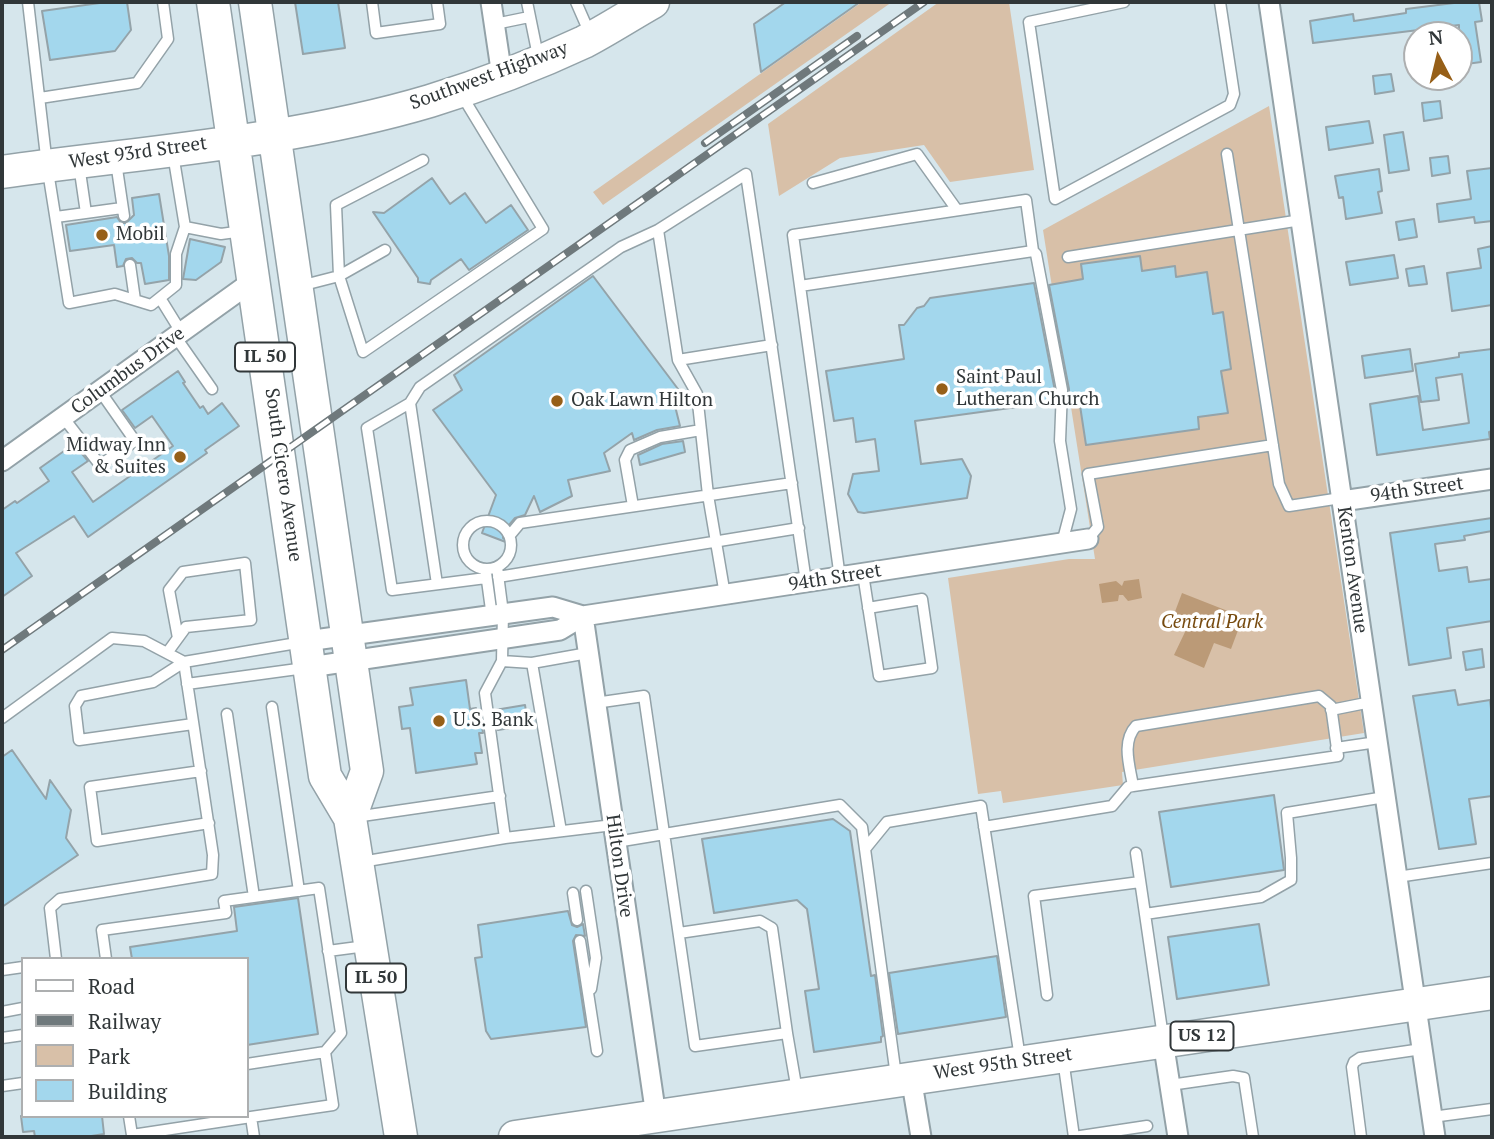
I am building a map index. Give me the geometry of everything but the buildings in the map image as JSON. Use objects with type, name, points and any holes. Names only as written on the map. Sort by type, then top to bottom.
[{"type":"main road","name":"South Cicero Avenue","points":[[213,2],[325,776],[350,818],[401,1137]]},
{"type":"main road","name":"South Cicero Avenue","points":[[255,2],[367,772],[350,818]]},
{"type":"main road","name":"Southwest Highway","points":[[275,134],[430,101],[502,76],[591,37],[653,2]]},
{"type":"main road","name":"West 93rd Street","points":[[2,171],[275,134]]},
{"type":"main road","name":"West 95th Street","points":[[515,1137],[1492,993]]},
{"type":"street","points":[[491,2],[502,76]]},
{"type":"street","name":"Kenton Avenue","points":[[1269,2],[1435,1137]]},
{"type":"street","name":"Columbus Drive","points":[[2,461],[254,280]]},
{"type":"street","name":"94th Street","points":[[1341,499],[1492,479]]},
{"type":"street","name":"94th Street","points":[[350,648],[501,639],[560,630],[583,616],[1088,540]]},
{"type":"street","name":"94th Street","points":[[309,654],[350,648],[497,614],[553,607],[583,616]]},
{"type":"street","name":"Hilton Drive","points":[[583,616],[656,1116]]},
{"type":"street","points":[[1163,1041],[1178,1137]]},
{"type":"street","points":[[904,1078],[921,1137]]},
{"type":"lane","points":[[29,2],[47,165],[69,303],[116,294],[151,305],[176,285],[176,254],[185,227],[172,149]]},
{"type":"lane","points":[[40,99],[137,83],[168,39],[163,2]]},
{"type":"lane","points":[[372,2],[376,33],[440,24],[437,2]]},
{"type":"lane","points":[[527,2],[539,60]]},
{"type":"lane","points":[[576,2],[591,37]]},
{"type":"lane","points":[[1124,2],[1029,22],[1055,199],[1230,105],[1234,94],[1220,2]]},
{"type":"lane","points":[[495,24],[529,17]]},
{"type":"lane","points":[[423,160],[336,205],[339,276],[363,352],[543,229],[459,91]]},
{"type":"lane","points":[[813,183],[917,154],[957,211]]},
{"type":"lane","points":[[1227,154],[1279,484],[1289,506],[1341,499]]},
{"type":"lane","points":[[55,217],[123,212],[115,157]]},
{"type":"lane","points":[[79,161],[86,213]]},
{"type":"lane","points":[[799,528],[486,573],[437,584],[392,590],[367,428],[410,403],[420,387],[621,247],[659,230],[746,174],[799,528],[806,582]]},
{"type":"lane","points":[[839,578],[793,235],[1026,200],[1033,251],[1037,254],[1062,390],[1060,441],[1071,509],[1062,544]]},
{"type":"lane","points":[[1068,257],[1301,220]]},
{"type":"lane","points":[[185,227],[221,234],[246,230]]},
{"type":"lane","points":[[659,230],[678,360],[696,394],[708,495],[725,595]]},
{"type":"lane","points":[[296,287],[339,276],[385,250]]},
{"type":"lane","points":[[800,286],[1033,251]]},
{"type":"lane","points":[[130,265],[135,300]]},
{"type":"lane","points":[[160,298],[178,334],[212,389]]},
{"type":"lane","points":[[678,360],[772,345]]},
{"type":"lane","points":[[63,417],[100,465],[135,441],[100,391]]},
{"type":"lane","points":[[410,403],[437,584]]},
{"type":"lane","points":[[633,506],[625,460],[630,450],[660,437],[701,430]]},
{"type":"lane","points":[[1088,540],[1098,527],[1088,474],[1273,445]]},
{"type":"lane","points":[[510,535],[520,523],[792,483]]},
{"type":"lane","points":[[497,614],[498,572],[511,550],[510,535],[492,521],[477,523],[466,533],[463,548],[465,555],[475,566],[486,573],[501,639],[502,660],[485,693],[505,838]]},
{"type":"lane","points":[[167,653],[178,639],[186,627],[251,620],[245,563],[183,572],[169,590],[178,639]]},
{"type":"lane","points":[[863,574],[879,676],[932,668],[922,599],[869,608]]},
{"type":"lane","points":[[2,718],[112,638],[144,641],[184,662]]},
{"type":"lane","points":[[502,660],[532,663],[588,653]]},
{"type":"lane","points":[[193,724],[79,740],[75,706],[81,696],[153,682],[184,662],[309,654]]},
{"type":"lane","points":[[187,684],[309,654]]},
{"type":"lane","points":[[56,957],[50,908],[60,899],[212,874],[214,855],[184,662]]},
{"type":"lane","points":[[532,663],[561,831]]},
{"type":"lane","points":[[595,703],[644,696],[695,1046],[787,1033]]},
{"type":"lane","points":[[984,827],[1112,806],[1128,787],[1338,756],[1331,706],[1319,696],[1136,726],[1129,733],[1127,746],[1133,786]]},
{"type":"lane","points":[[1331,710],[1371,702]]},
{"type":"lane","points":[[272,708],[299,891]]},
{"type":"lane","points":[[227,714],[254,897]]},
{"type":"lane","points":[[1336,748],[1377,742]]},
{"type":"lane","points":[[201,771],[90,787],[97,841],[209,823]]},
{"type":"lane","points":[[350,818],[500,796]]},
{"type":"lane","points":[[1145,915],[1261,897],[1291,880],[1292,858],[1287,813],[1385,797]]},
{"type":"lane","points":[[357,863],[561,831],[665,834],[840,805],[862,827],[904,1078]]},
{"type":"lane","points":[[865,849],[887,822],[981,806],[1021,1062]]},
{"type":"lane","points":[[1136,853],[1163,1041]]},
{"type":"lane","points":[[1396,877],[1492,863]]},
{"type":"lane","points":[[1047,995],[1034,896],[1140,882]]},
{"type":"lane","points":[[106,957],[102,930],[226,913],[224,901],[319,888],[341,1033],[325,1052],[248,1064]]},
{"type":"lane","points":[[586,891],[596,958],[590,1000]]},
{"type":"lane","points":[[573,893],[577,920]]},
{"type":"lane","points":[[679,933],[760,921],[772,928],[798,1094]]},
{"type":"lane","points":[[580,941],[597,1051]]},
{"type":"lane","points":[[328,951],[370,945]]},
{"type":"lane","points":[[2,970],[21,967]]},
{"type":"lane","points":[[2,1012],[21,1008]]},
{"type":"lane","points":[[2,1038],[21,1035]]},
{"type":"lane","points":[[1361,1137],[1352,1067],[1354,1062],[1360,1058],[1422,1049]]},
{"type":"lane","points":[[248,1117],[333,1105],[325,1052]]},
{"type":"lane","points":[[1063,1055],[1074,1137],[1147,1126]]},
{"type":"lane","points":[[1170,1086],[1233,1076],[1244,1078],[1253,1137]]},
{"type":"lane","points":[[2,1086],[21,1083]]},
{"type":"lane","points":[[1432,1117],[1492,1109]]},
{"type":"lane","points":[[251,1117],[254,1137]]},
{"type":"lane","points":[[129,1118],[132,1135],[244,1118]]},
{"type":"green space","points":[[862,2],[892,2],[603,205],[593,192]]},
{"type":"green space","points":[[939,2],[1009,2],[1034,170],[950,182],[924,145],[840,158],[779,196],[768,124]]},
{"type":"green space","name":"Central Park","points":[[1269,106],[1364,733],[1122,772],[1123,785],[1003,803],[1001,791],[978,794],[948,578],[1069,559],[1095,559],[1043,230]]},
{"type":"shaded area","points":[[1139,579],[1142,598],[1128,601],[1123,595],[1119,595],[1118,601],[1102,603],[1099,584],[1116,581],[1122,586],[1124,581]]},
{"type":"shaded area","points":[[1182,593],[1243,617],[1231,649],[1214,643],[1204,668],[1174,655],[1185,632],[1170,625]]},
{"type":"railway","points":[[2,650],[924,2]]},
{"type":"railway","points":[[705,143],[857,36]]},
{"type":"place","name":"Mobil","points":[[102,235]]},
{"type":"place","name":"Saint Paul Lutheran Church","points":[[942,389]]},
{"type":"place","name":"Oak Lawn Hilton","points":[[557,401]]},
{"type":"place","name":"Midway Inn & Suites","points":[[180,457]]},
{"type":"place","name":"U.S. Bank","points":[[439,721]]}]
